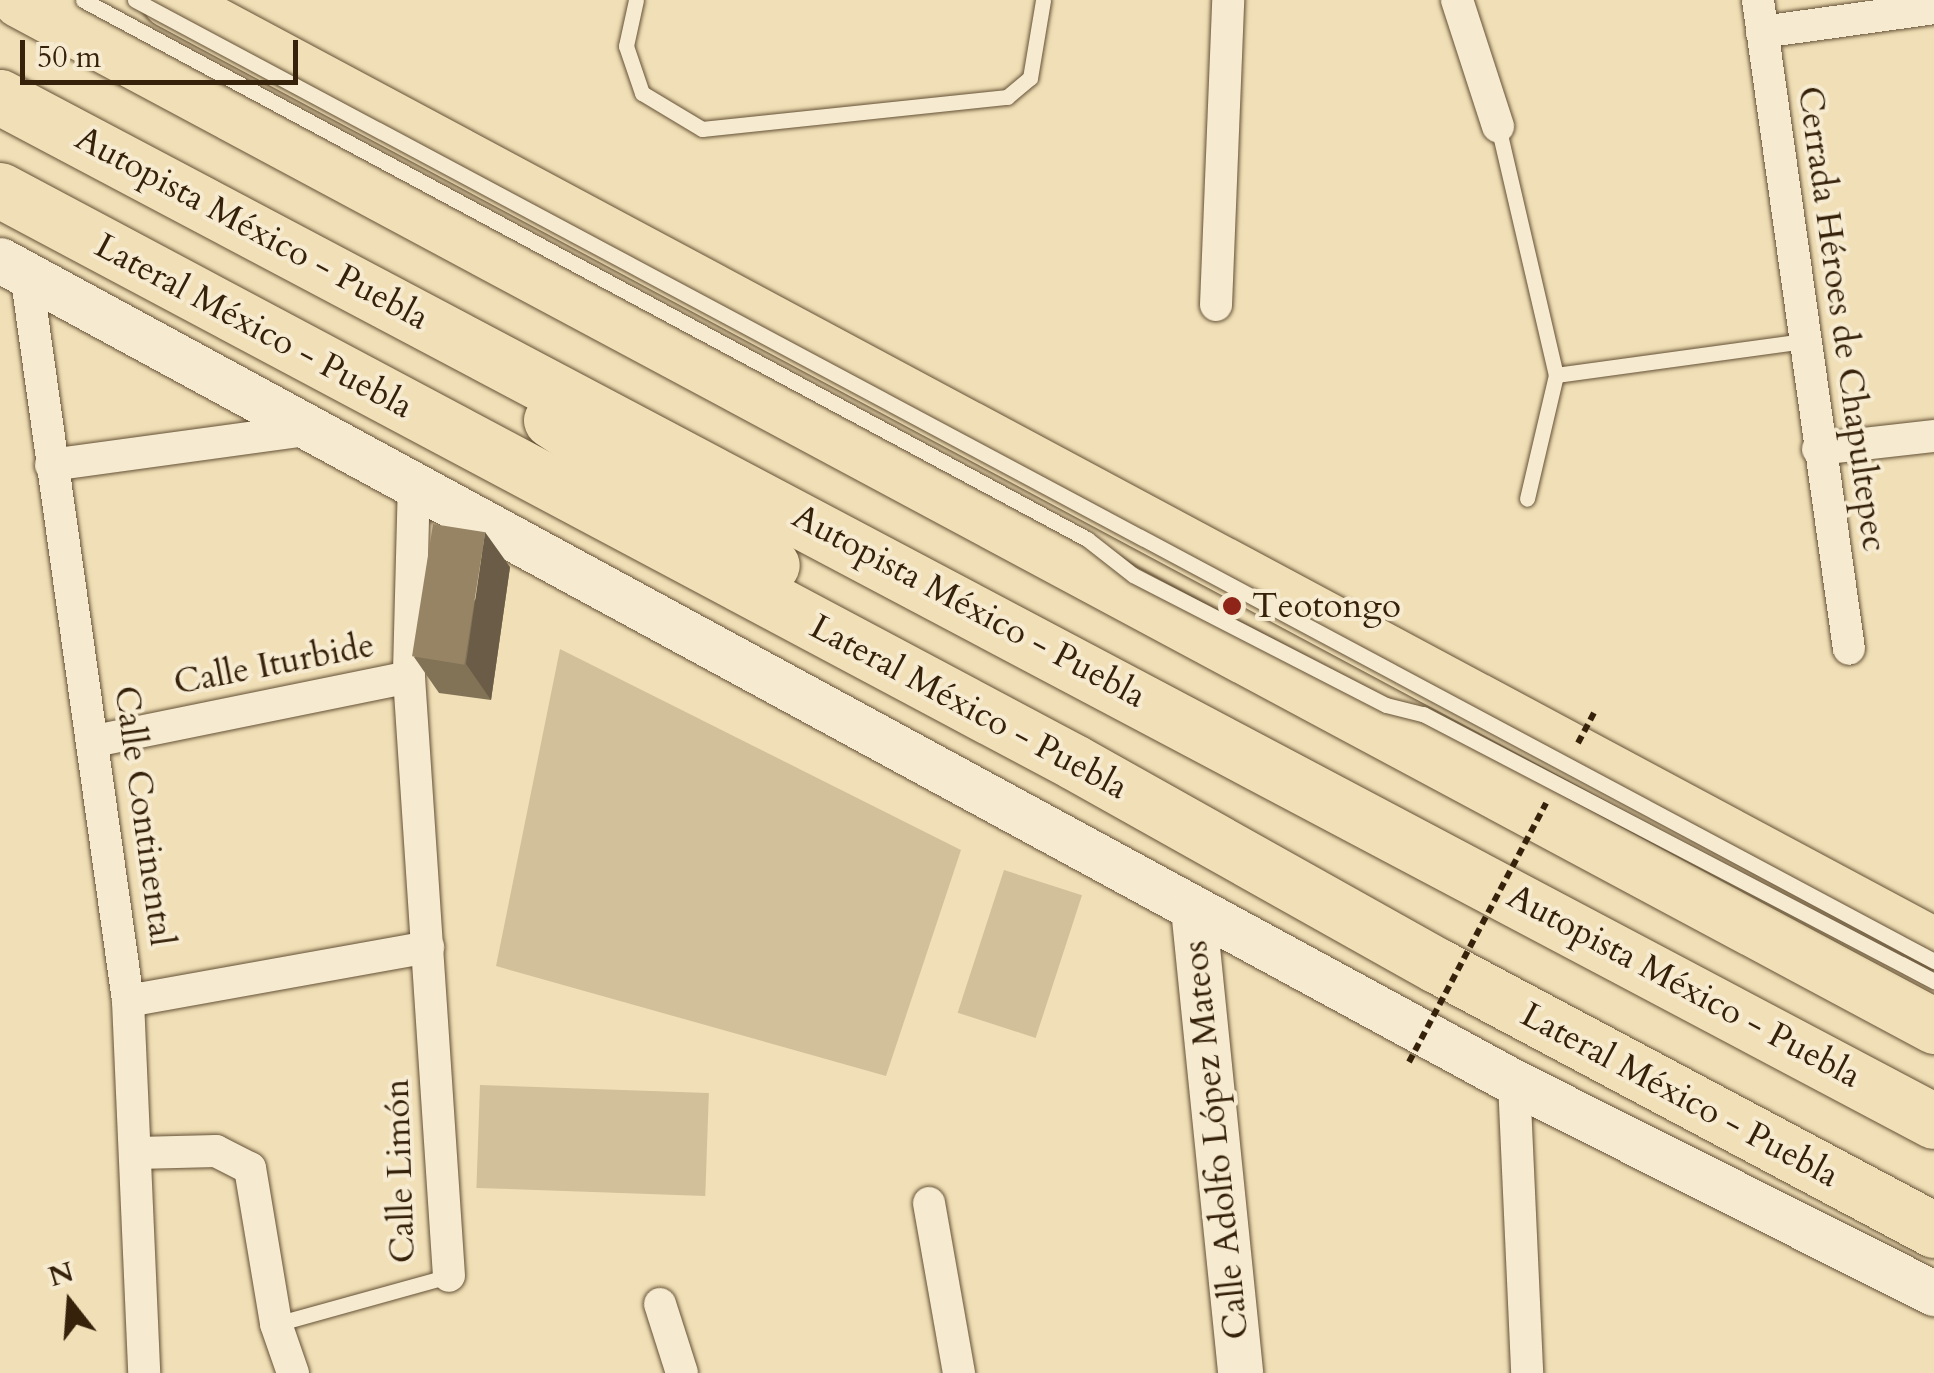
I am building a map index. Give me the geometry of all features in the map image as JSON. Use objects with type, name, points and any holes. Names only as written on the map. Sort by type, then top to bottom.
[{"type":"highway","points":[[20,0],[1934,1026]]},
{"type":"highway","points":[[169,0],[1934,945]]},
{"type":"highway","name":"Autopista México - Puebla","points":[[0,97],[388,299],[1934,1121]]},
{"type":"highway","name":"Lateral México - Puebla","points":[[0,190],[1074,762],[1438,966],[1934,1230]]},
{"type":"highway","points":[[388,299],[558,426],[1074,762]]},
{"type":"street","points":[[1216,305],[1228,0]]},
{"type":"street","points":[[1458,0],[1498,126]]},
{"type":"street","points":[[1760,16],[1934,8]]},
{"type":"street","name":"Cerrada Héroes de Chapultepec","points":[[1760,16],[1849,648]]},
{"type":"street","points":[[13,267],[414,481],[1514,1082],[1934,1292]]},
{"type":"street","name":"Calle Continental","points":[[13,267],[51,464],[95,741],[128,1001],[144,1373]]},
{"type":"street","points":[[51,464],[315,430]]},
{"type":"street","points":[[1818,449],[1934,436]]},
{"type":"street","name":"Calle Limón","points":[[414,481],[410,678],[449,1276]]},
{"type":"street","name":"Calle Iturbide","points":[[95,741],[410,678]]},
{"type":"street","name":"Calle Adolfo López Mateos","points":[[1194,908],[1240,1373]]},
{"type":"street","points":[[128,1001],[428,947]]},
{"type":"street","points":[[1514,1082],[1527,1373]]},
{"type":"street","points":[[137,1153],[216,1150],[250,1168],[276,1324],[293,1373]]},
{"type":"street","points":[[929,1203],[958,1373]]},
{"type":"street","points":[[660,1304],[682,1373]]},
{"type":"lane","points":[[82,0],[1087,539],[1133,575],[1386,705],[1424,714],[1934,982]]},
{"type":"lane","points":[[136,0],[1934,961]]},
{"type":"lane","points":[[636,0],[626,46],[642,92],[702,129],[1008,98],[1030,78],[1043,0]]},
{"type":"lane","points":[[1498,126],[1556,375],[1528,499]]},
{"type":"lane","points":[[1556,375],[1804,341]]},
{"type":"lane","name":"Calle Limón","points":[[276,1324],[449,1276]]},
{"type":"path","points":[[1568,762],[1596,709]]},
{"type":"path","points":[[1410,1062],[1549,797]]},
{"type":"shaded area","points":[[560,649],[961,850],[886,1076],[496,966]]},
{"type":"shaded area","points":[[1004,870],[1082,895],[1036,1038],[958,1013]]},
{"type":"shaded area","points":[[480,1085],[709,1093],[705,1196],[476,1188]]},
{"type":"building","points":[[433,524],[485,532],[464,665],[412,656]]},
{"type":"place","name":"Teotongo","points":[[1232,606]]}]
